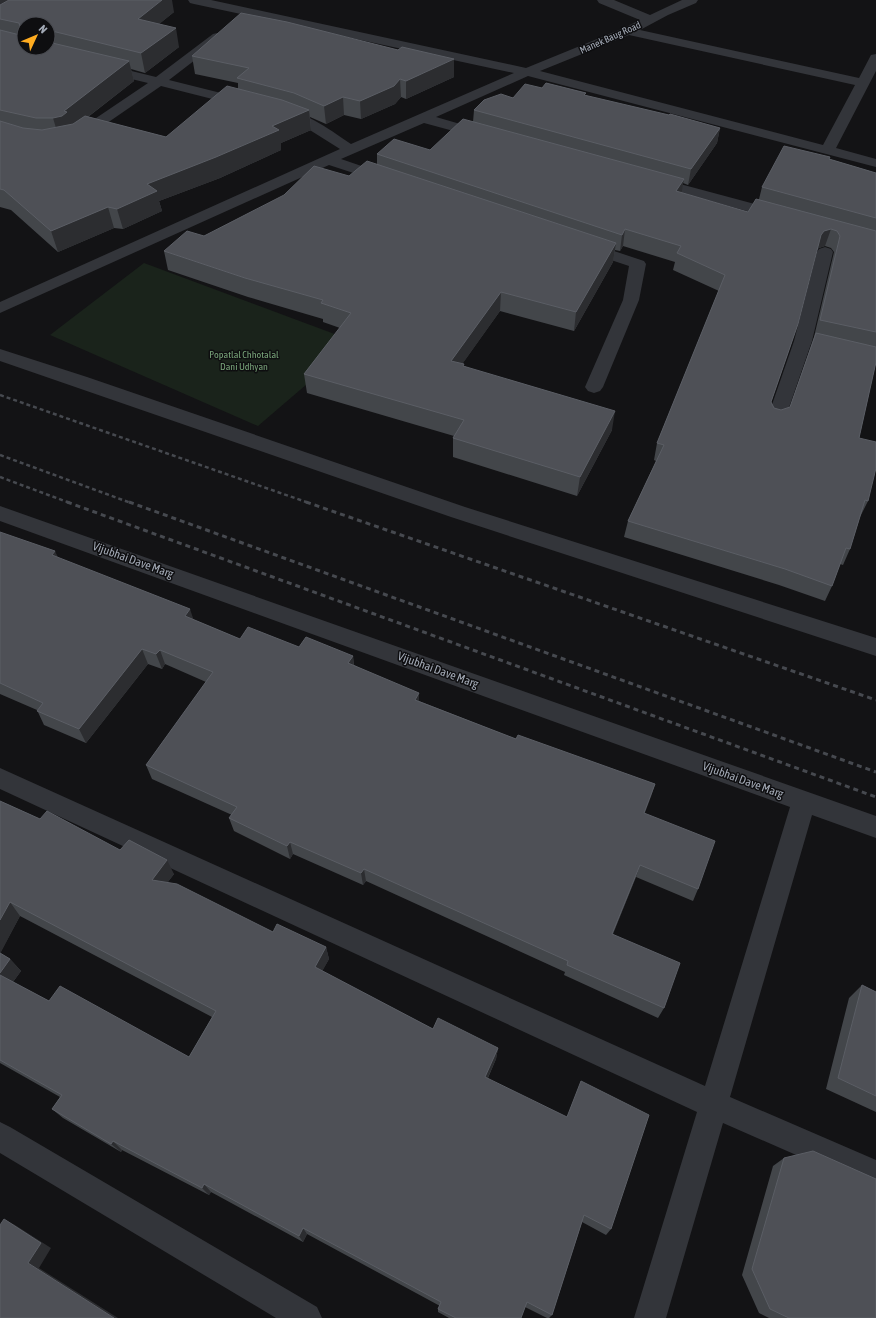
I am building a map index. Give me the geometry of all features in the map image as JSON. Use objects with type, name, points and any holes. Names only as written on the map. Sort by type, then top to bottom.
[{"type":"street","points":[[194,0],[526,72],[876,163]]},
{"type":"street","points":[[603,0],[650,19]]},
{"type":"street","points":[[634,0],[664,12]]},
{"type":"street","name":"Manek Baug Road","points":[[0,308],[350,150],[526,72],[628,30],[692,0]]},
{"type":"street","points":[[66,143],[73,140],[158,82],[250,12]]},
{"type":"street","points":[[628,30],[863,83]]},
{"type":"street","points":[[828,150],[876,58]]},
{"type":"street","points":[[91,65],[305,120],[317,126],[350,150]]},
{"type":"street","points":[[423,118],[499,139]]},
{"type":"street","points":[[328,160],[396,183]]},
{"type":"street","points":[[637,177],[789,218]]},
{"type":"street","points":[[570,241],[638,264],[630,300],[594,386]]},
{"type":"street","points":[[776,419],[810,343],[825,252]]},
{"type":"street","points":[[0,355],[64,375],[322,466],[651,576],[876,647]]},
{"type":"street","name":"Vijubhai Dave Marg","points":[[0,513],[876,827]]},
{"type":"street","points":[[0,778],[713,1104],[876,1175]]},
{"type":"street","points":[[650,1318],[804,801]]},
{"type":"street","points":[[0,1137],[306,1318]]},
{"type":"green space","name":"Popatlal Chhotalal Dani Udhyan","points":[[144,263],[356,342],[258,426],[50,335]]},
{"type":"building","points":[[9,0],[162,0],[138,19],[176,28],[141,53],[56,32],[56,16],[16,16],[16,22],[0,19],[0,5]]},
{"type":"building","points":[[241,13],[287,22],[398,50],[402,47],[454,59],[406,81],[400,79],[394,86],[360,101],[343,97],[324,106],[294,93],[237,78],[249,68],[192,56]]},
{"type":"building","points":[[0,30],[16,34],[16,56],[56,56],[56,44],[129,61],[64,111],[67,112],[62,116],[53,118],[36,118],[0,110]]},
{"type":"building","points":[[546,83],[586,93],[584,95],[670,114],[720,128],[691,169],[474,110],[484,100],[501,94],[513,98],[525,84],[542,88]]},
{"type":"building","points":[[227,86],[282,100],[309,110],[272,126],[279,130],[147,184],[157,191],[117,209],[108,207],[51,231],[4,190],[0,189],[0,121],[23,128],[42,130],[73,124],[85,116],[166,137]]},
{"type":"building","points":[[463,119],[684,179],[676,191],[748,212],[756,199],[876,231],[876,332],[820,320],[840,236],[837,231],[831,229],[824,231],[821,235],[798,324],[771,402],[774,408],[781,410],[790,407],[816,333],[876,347],[876,362],[859,438],[876,442],[876,468],[868,501],[865,500],[850,549],[846,548],[832,586],[785,569],[628,521],[664,445],[657,443],[725,275],[677,253],[681,246],[625,229],[622,235],[377,154],[394,139],[430,150]]},
{"type":"building","points":[[784,146],[830,157],[829,159],[876,173],[876,218],[762,187]]},
{"type":"building","points":[[367,161],[616,243],[576,312],[501,292],[451,361],[464,364],[463,366],[615,411],[580,477],[453,438],[464,420],[304,374],[351,313],[321,303],[323,300],[245,278],[164,251],[187,231],[204,236],[284,195],[314,166],[349,176]]},
{"type":"building","points":[[0,532],[55,551],[52,555],[190,609],[185,616],[240,639],[248,627],[299,647],[306,637],[353,656],[348,663],[419,693],[415,700],[516,739],[518,735],[655,784],[644,813],[715,841],[698,889],[640,865],[612,934],[680,963],[664,1008],[567,965],[568,961],[364,869],[361,873],[290,842],[287,846],[229,818],[237,807],[146,765],[213,672],[160,650],[156,654],[142,649],[79,729],[37,711],[43,703],[0,683]]},
{"type":"building","points":[[0,801],[40,819],[47,811],[120,850],[129,840],[167,860],[152,880],[177,884],[273,932],[277,924],[326,947],[315,967],[433,1029],[438,1018],[498,1048],[485,1077],[567,1117],[581,1081],[649,1115],[611,1229],[584,1215],[552,1315],[527,1302],[521,1318],[456,1318],[438,1309],[441,1302],[303,1228],[299,1236],[204,1184],[202,1188],[113,1141],[111,1144],[52,1109],[62,1095],[0,1060],[0,975],[49,1001],[60,986],[189,1057],[216,1011],[10,902],[0,920]]},
{"type":"building","points":[[0,953],[10,959],[0,973]]},
{"type":"building","points":[[862,985],[876,992],[876,1096],[838,1078]]},
{"type":"building","points":[[813,1151],[876,1179],[876,1318],[789,1318],[770,1309],[752,1269],[784,1158]]},
{"type":"building","points":[[4,1219],[41,1243],[28,1263],[114,1318],[0,1318],[0,1225]]},
{"type":"railway","points":[[0,395],[309,503]]},
{"type":"railway","points":[[0,455],[131,503]]},
{"type":"railway","points":[[0,477],[70,503]]},
{"type":"railway","points":[[67,502],[876,797]]},
{"type":"railway","points":[[129,502],[876,772]]},
{"type":"railway","points":[[306,502],[876,700]]}]
